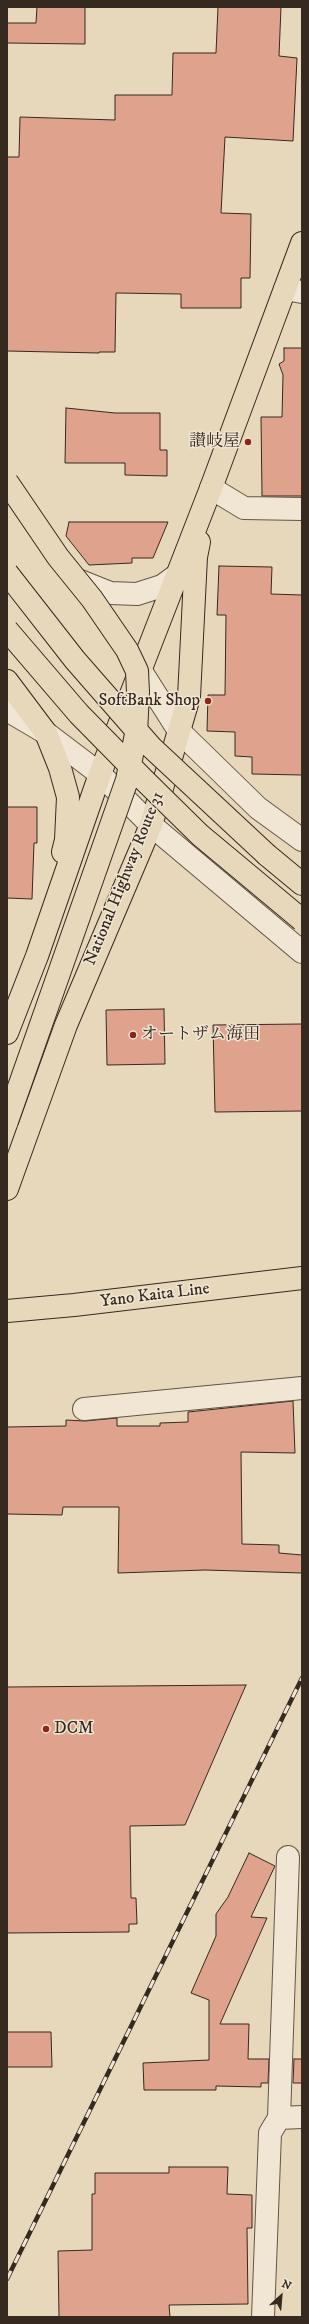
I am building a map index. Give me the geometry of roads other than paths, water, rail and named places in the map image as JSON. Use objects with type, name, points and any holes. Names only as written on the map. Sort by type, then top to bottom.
[{"type":"main road","name":"National Highway Route 31","points":[[7,1033],[37,956],[100,774],[211,488],[293,290],[302,243]]},
{"type":"main road","points":[[7,482],[58,557],[92,599],[127,650],[136,672],[138,692],[136,734],[127,780],[7,1121]]},
{"type":"main road","name":"National Highway Route 31","points":[[7,1190],[66,1024],[151,825],[189,697],[196,557],[211,488]]},
{"type":"main road","points":[[7,573],[75,660],[151,747],[267,855],[302,884]]},
{"type":"main road","points":[[7,630],[79,714],[144,780],[200,835],[257,885],[302,920]]},
{"type":"main road","points":[[7,681],[46,732],[60,768],[68,797],[66,832],[37,956]]},
{"type":"main road","points":[[267,855],[302,877]]},
{"type":"main road","name":"Yano Kaita Line","points":[[7,1311],[74,1305],[302,1278]]},
{"type":"street","points":[[7,472],[80,582],[141,669],[179,731],[258,808],[302,840]]},
{"type":"street","points":[[211,488],[244,508],[302,509]]},
{"type":"street","points":[[80,582],[110,593],[137,594],[162,586],[177,575]]},
{"type":"street","points":[[7,710],[46,732],[100,774],[151,825],[302,952]]},
{"type":"street","points":[[84,1409],[302,1388]]},
{"type":"street","points":[[263,2317],[270,2133],[279,2118],[288,1857]]},
{"type":"street","points":[[279,2118],[302,2117]]},
{"type":"railway","points":[[7,2279],[302,1678]]},
{"type":"place","name":"讃岐屋","points":[[248,442]]},
{"type":"place","name":"SoftBank Shop","points":[[208,701]]},
{"type":"place","name":"オートザム海田","points":[[133,1035]]},
{"type":"place","name":"DCM","points":[[46,1729]]}]
